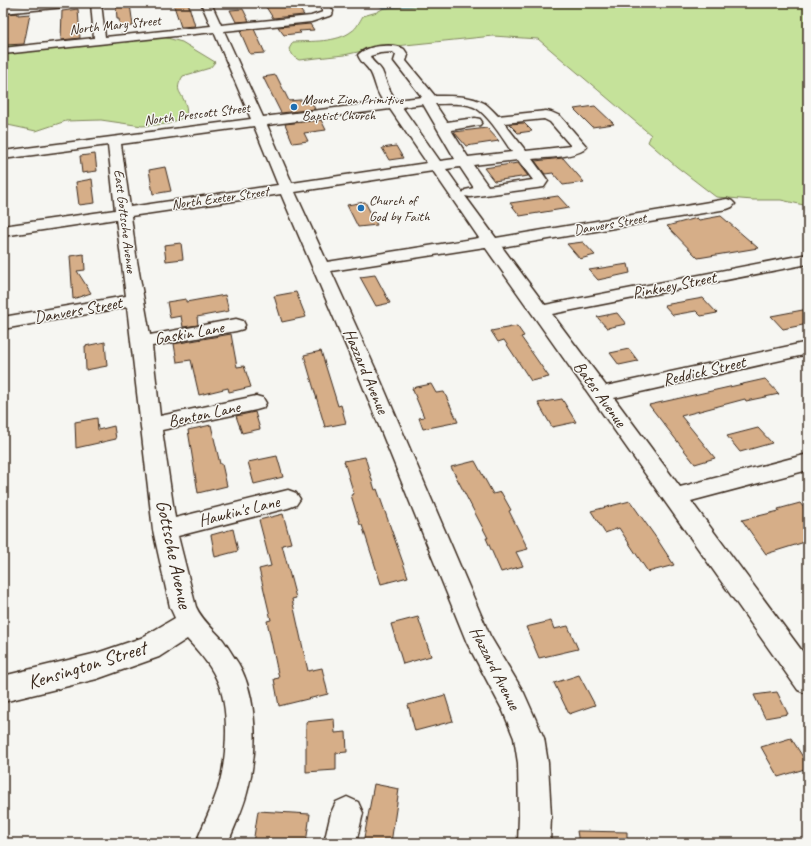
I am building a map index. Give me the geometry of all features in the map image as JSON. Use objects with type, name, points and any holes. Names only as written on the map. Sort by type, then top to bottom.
[{"type":"street","points":[[3,10],[76,3]]},
{"type":"street","points":[[96,3],[100,41]]},
{"type":"street","name":"Hazzard Avenue","points":[[206,3],[370,379],[480,643],[514,703],[529,738],[534,763],[534,843]]},
{"type":"street","name":"North Mary Street","points":[[3,51],[311,19],[325,15],[328,11],[323,3]]},
{"type":"street","name":"Bates Avenue","points":[[429,100],[400,61],[402,55],[399,51],[394,49],[370,52],[364,55],[366,60],[376,71],[384,94],[394,105],[540,311],[808,681]]},
{"type":"street","points":[[429,100],[464,162],[484,191],[458,195]]},
{"type":"street","name":"North Prescott Street","points":[[3,155],[429,100],[453,100],[470,102],[481,106],[495,120],[541,181],[539,184],[484,191]]},
{"type":"street","name":"North Exeter Street","points":[[3,231],[464,162],[573,150],[580,147],[555,119],[546,115],[495,120]]},
{"type":"street","points":[[443,127],[475,122]]},
{"type":"street","name":"East Gottsche Avenue","points":[[114,141],[128,255],[139,320]]},
{"type":"street","name":"Danvers Street","points":[[321,268],[727,204]]},
{"type":"street","name":"Pinkney Street","points":[[540,311],[808,259]]},
{"type":"street","name":"Danvers Street","points":[[3,323],[139,320]]},
{"type":"street","name":"Gaskin Lane","points":[[139,320],[236,325]]},
{"type":"street","name":"Gottsche Avenue","points":[[139,320],[165,530],[183,607],[190,623],[214,650],[228,674],[237,699],[240,730],[238,758],[233,789],[212,843]]},
{"type":"street","name":"Reddick Street","points":[[601,394],[808,348]]},
{"type":"street","name":"Benton Lane","points":[[151,424],[256,403]]},
{"type":"street","points":[[675,497],[808,462]]},
{"type":"street","name":"Hawkin's Lane","points":[[165,530],[288,499]]},
{"type":"street","name":"Kensington Street","points":[[3,689],[97,666],[155,644],[190,623]]},
{"type":"street","points":[[340,843],[347,813]]},
{"type":"green space","points":[[451,3],[808,3],[808,206],[781,200],[753,200],[716,197],[677,167],[648,142],[651,135],[538,39],[493,36],[376,48],[344,55],[299,60],[294,57],[289,49],[293,42],[323,41],[346,35],[355,28],[363,16],[377,12],[384,8]]},
{"type":"green space","points":[[156,35],[182,42],[215,62],[210,68],[183,76],[180,81],[178,89],[186,106],[187,116],[168,124],[142,126],[101,120],[66,121],[36,131],[3,124],[3,40],[12,41],[18,46],[37,49]]},
{"type":"water","points":[[374,3],[451,3],[383,8]]},
{"type":"building","points":[[173,3],[188,3],[195,26],[181,27]]},
{"type":"building","points":[[270,3],[295,3],[304,15],[273,18],[266,7],[272,6]]},
{"type":"building","points":[[130,4],[133,26],[120,27],[119,19],[117,19],[116,5]]},
{"type":"building","points":[[78,9],[80,38],[61,40],[62,11]]},
{"type":"building","points":[[243,9],[249,21],[236,22],[230,10]]},
{"type":"building","points":[[18,13],[18,15],[30,14],[24,44],[5,45],[7,37],[5,37],[7,14]]},
{"type":"building","points":[[310,24],[314,30],[299,31],[301,33],[284,35],[278,27]]},
{"type":"building","points":[[254,29],[265,53],[250,54],[240,31]]},
{"type":"building","points":[[276,75],[289,101],[310,99],[315,109],[281,113],[263,77]]},
{"type":"building","points":[[595,106],[614,124],[592,127],[574,109]]},
{"type":"building","points":[[321,120],[326,130],[304,133],[308,141],[293,143],[285,124]]},
{"type":"building","points":[[524,123],[532,131],[518,133],[509,124]]},
{"type":"building","points":[[487,128],[499,141],[466,146],[454,132]]},
{"type":"building","points":[[396,146],[403,158],[389,160],[382,148]]},
{"type":"building","points":[[95,154],[97,171],[82,173],[80,156]]},
{"type":"building","points":[[563,158],[584,182],[563,185],[553,173],[545,174],[535,161]]},
{"type":"building","points":[[518,163],[528,176],[494,181],[484,168]]},
{"type":"building","points":[[165,167],[171,191],[153,194],[149,170]]},
{"type":"building","points":[[92,179],[95,203],[79,205],[76,182]]},
{"type":"building","points":[[558,196],[569,208],[520,216],[510,203]]},
{"type":"building","points":[[365,202],[377,225],[358,227],[347,205]]},
{"type":"building","points":[[721,216],[758,248],[698,258],[667,226],[697,218],[699,220]]},
{"type":"building","points":[[583,242],[595,255],[580,259],[567,244]]},
{"type":"building","points":[[181,243],[183,259],[166,261],[164,245]]},
{"type":"building","points":[[84,254],[85,270],[77,271],[91,293],[73,299],[70,256]]},
{"type":"building","points":[[628,264],[630,273],[598,280],[589,270]]},
{"type":"building","points":[[375,275],[390,303],[376,306],[360,277]]},
{"type":"building","points":[[296,292],[306,317],[282,322],[274,296]]},
{"type":"building","points":[[225,295],[229,311],[197,317],[198,325],[183,327],[181,316],[170,318],[167,302],[186,299],[186,302]]},
{"type":"building","points":[[703,298],[717,313],[701,316],[696,311],[673,315],[664,305]]},
{"type":"building","points":[[808,309],[808,324],[783,329],[771,316]]},
{"type":"building","points":[[617,313],[626,324],[607,328],[597,317]]},
{"type":"building","points":[[517,326],[524,336],[521,337],[549,377],[531,381],[504,340],[498,342],[491,331]]},
{"type":"building","points":[[231,334],[237,367],[244,366],[251,387],[229,392],[228,388],[199,395],[191,360],[177,362],[174,344]]},
{"type":"building","points":[[105,342],[107,366],[86,370],[85,346]]},
{"type":"building","points":[[629,349],[638,361],[619,365],[610,353]]},
{"type":"building","points":[[321,351],[338,406],[341,405],[346,423],[325,427],[304,355]]},
{"type":"building","points":[[765,379],[779,394],[746,401],[745,399],[681,416],[715,458],[695,464],[649,405]]},
{"type":"building","points":[[431,384],[436,393],[444,392],[458,422],[423,429],[419,418],[424,417],[412,388]]},
{"type":"building","points":[[562,399],[576,422],[552,427],[538,403]]},
{"type":"building","points":[[255,412],[260,429],[242,433],[236,416]]},
{"type":"building","points":[[97,418],[98,430],[114,426],[116,439],[76,448],[75,422]]},
{"type":"building","points":[[211,425],[227,486],[198,493],[188,430]]},
{"type":"building","points":[[758,428],[772,443],[740,452],[727,436]]},
{"type":"building","points":[[277,456],[283,477],[254,484],[248,462]]},
{"type":"building","points":[[365,457],[375,490],[377,489],[408,577],[381,584],[362,525],[360,525],[351,495],[354,494],[344,461]]},
{"type":"building","points":[[475,461],[493,494],[501,492],[511,510],[509,511],[528,549],[516,552],[523,566],[501,572],[486,538],[488,538],[451,467]]},
{"type":"building","points":[[630,501],[674,565],[648,572],[619,528],[605,533],[591,511]]},
{"type":"building","points":[[800,503],[808,513],[808,541],[766,554],[742,520],[779,511],[778,509]]},
{"type":"building","points":[[283,514],[291,543],[282,545],[296,598],[292,599],[308,671],[322,668],[328,694],[279,706],[274,679],[279,678],[267,621],[271,620],[259,569],[271,566],[259,520]]},
{"type":"building","points":[[233,529],[238,551],[215,557],[211,535]]},
{"type":"building","points":[[418,617],[431,656],[403,664],[391,624]]},
{"type":"building","points":[[551,621],[554,629],[568,626],[578,649],[539,658],[526,627]]},
{"type":"building","points":[[579,675],[595,705],[569,714],[554,683]]},
{"type":"building","points":[[777,692],[788,714],[765,718],[754,695]]},
{"type":"building","points":[[445,695],[453,721],[415,731],[408,705]]},
{"type":"building","points":[[334,719],[335,733],[346,732],[347,752],[336,753],[336,770],[306,772],[306,722]]},
{"type":"building","points":[[791,738],[808,765],[808,768],[778,777],[761,747]]},
{"type":"building","points":[[374,784],[399,789],[391,843],[363,843]]},
{"type":"building","points":[[258,811],[310,814],[306,843],[253,843]]},
{"type":"building","points":[[577,831],[627,832],[627,843],[579,843]]},
{"type":"place","name":"Mount Zion Primitive Baptist Church","points":[[294,107]]},
{"type":"place","name":"Church of God by Faith","points":[[361,208]]}]
